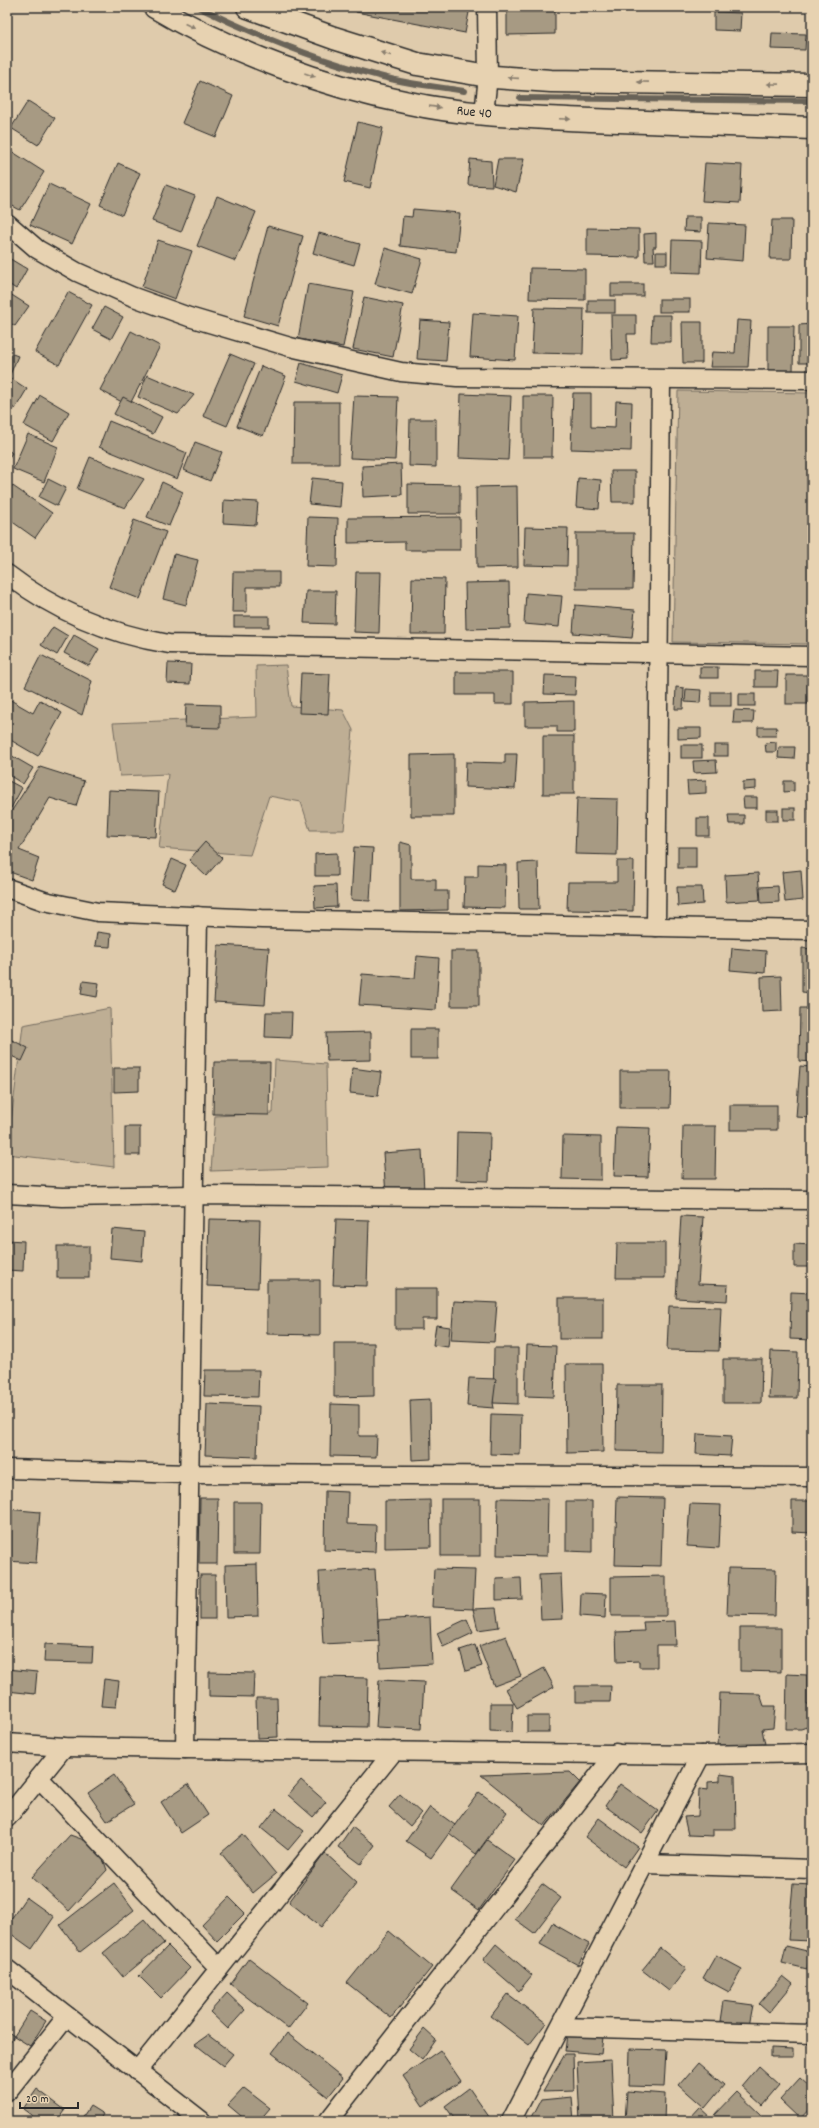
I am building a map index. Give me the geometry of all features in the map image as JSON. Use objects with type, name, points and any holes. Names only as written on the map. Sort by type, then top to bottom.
[{"type":"main road","name":"Rue 40","points":[[156,7],[174,18],[242,50],[346,88],[409,104],[484,114],[550,118],[812,128]]},
{"type":"main road","points":[[248,7],[334,38],[417,64],[488,76],[551,81],[812,85]]},
{"type":"street","points":[[484,114],[488,76],[487,7]]},
{"type":"street","points":[[7,223],[37,249],[77,272],[132,296],[189,317],[290,347],[401,372],[426,375],[661,380],[812,380]]},
{"type":"street","points":[[656,927],[661,380]]},
{"type":"street","points":[[7,574],[74,616],[136,638],[169,644],[812,656]]},
{"type":"street","points":[[7,888],[44,901],[98,912],[277,919],[812,930]]},
{"type":"street","points":[[185,1749],[198,916]]},
{"type":"street","points":[[7,1194],[62,1196],[194,1195],[812,1200]]},
{"type":"street","points":[[7,1469],[189,1474],[812,1477]]},
{"type":"street","points":[[7,1743],[64,1747],[185,1749],[701,1755],[812,1753]]},
{"type":"street","points":[[7,1818],[64,1747]]},
{"type":"street","points":[[137,2071],[394,1751]]},
{"type":"street","points":[[328,2121],[616,1754]]},
{"type":"street","points":[[511,2121],[701,1755]]},
{"type":"street","points":[[39,1778],[219,1968]]},
{"type":"street","points":[[645,1864],[812,1869]]},
{"type":"street","points":[[7,1969],[202,2121]]},
{"type":"street","points":[[7,2092],[67,2016]]},
{"type":"street","points":[[561,2027],[812,2034]]},
{"type":"shaded area","points":[[678,391],[812,393],[812,644],[673,642]]},
{"type":"shaded area","points":[[286,665],[291,706],[343,710],[353,730],[344,830],[310,830],[301,802],[269,796],[250,855],[159,848],[168,774],[120,776],[113,723],[257,717],[256,666]]},
{"type":"shaded area","points":[[110,1008],[114,1167],[7,1154],[23,1025]]},
{"type":"shaded area","points":[[275,1060],[326,1064],[328,1167],[211,1171],[215,1116],[273,1113]]},
{"type":"building","points":[[357,7],[470,7],[465,33],[356,12]]},
{"type":"building","points":[[507,7],[555,7],[555,34],[507,35]]},
{"type":"building","points":[[714,12],[741,13],[740,31],[714,30]]},
{"type":"building","points":[[772,33],[806,34],[805,50],[771,49]]},
{"type":"building","points":[[200,81],[233,96],[216,137],[182,123]]},
{"type":"building","points":[[28,101],[55,118],[38,145],[11,128]]},
{"type":"building","points":[[358,122],[383,128],[370,188],[344,182]]},
{"type":"building","points":[[8,149],[44,172],[20,210],[7,203]]},
{"type":"building","points":[[470,159],[491,161],[492,186],[468,185]]},
{"type":"building","points":[[498,159],[524,159],[516,192],[493,185]]},
{"type":"building","points":[[118,163],[140,173],[122,215],[100,205]]},
{"type":"building","points":[[705,163],[742,165],[740,203],[702,201]]},
{"type":"building","points":[[49,184],[91,204],[72,244],[30,225]]},
{"type":"building","points":[[166,185],[195,196],[181,232],[152,221]]},
{"type":"building","points":[[217,196],[256,212],[236,261],[197,246]]},
{"type":"building","points":[[413,209],[460,213],[456,252],[400,246],[403,216],[412,217]]},
{"type":"building","points":[[685,217],[701,217],[701,232],[684,231]]},
{"type":"building","points":[[772,220],[792,220],[791,259],[770,259]]},
{"type":"building","points":[[709,223],[745,225],[743,261],[707,258]]},
{"type":"building","points":[[268,226],[303,236],[278,326],[244,316]]},
{"type":"building","points":[[587,228],[639,229],[639,257],[587,256]]},
{"type":"building","points":[[319,233],[360,244],[354,265],[313,253]]},
{"type":"building","points":[[656,233],[656,247],[653,247],[654,261],[645,261],[644,234]]},
{"type":"building","points":[[158,240],[192,251],[175,299],[142,287]]},
{"type":"building","points":[[672,240],[702,241],[701,273],[671,272]]},
{"type":"building","points":[[385,248],[422,259],[412,294],[375,284]]},
{"type":"building","points":[[656,252],[667,252],[667,264],[656,264]]},
{"type":"building","points":[[7,257],[27,269],[16,289],[7,283]]},
{"type":"building","points":[[530,268],[585,269],[585,300],[529,299]]},
{"type":"building","points":[[308,284],[354,292],[343,347],[298,339]]},
{"type":"building","points":[[611,284],[643,284],[643,296],[611,296]]},
{"type":"building","points":[[7,292],[29,306],[15,326],[7,321]]},
{"type":"building","points":[[68,292],[92,305],[59,365],[35,352]]},
{"type":"building","points":[[364,297],[403,305],[393,357],[353,349]]},
{"type":"building","points":[[659,299],[690,299],[690,312],[659,312]]},
{"type":"building","points":[[588,300],[615,300],[615,313],[588,313]]},
{"type":"building","points":[[104,307],[123,317],[111,339],[92,329]]},
{"type":"building","points":[[534,308],[584,309],[583,354],[532,353]]},
{"type":"building","points":[[473,313],[518,316],[515,360],[470,357]]},
{"type":"building","points":[[611,315],[636,315],[636,334],[627,334],[628,359],[612,360]]},
{"type":"building","points":[[652,315],[671,315],[671,342],[651,342]]},
{"type":"building","points":[[420,320],[449,322],[446,361],[417,359]]},
{"type":"building","points":[[737,320],[751,321],[748,367],[710,367],[712,352],[735,353]]},
{"type":"building","points":[[682,322],[702,322],[702,363],[683,363]]},
{"type":"building","points":[[812,324],[812,363],[799,363],[799,325]]},
{"type":"building","points":[[768,326],[794,326],[793,371],[768,371]]},
{"type":"building","points":[[131,331],[160,346],[129,406],[100,390]]},
{"type":"building","points":[[7,352],[18,356],[9,377],[7,377]]},
{"type":"building","points":[[230,354],[254,364],[227,426],[203,416]]},
{"type":"building","points":[[301,363],[342,375],[337,393],[296,381]]},
{"type":"building","points":[[261,366],[286,376],[263,436],[237,426]]},
{"type":"building","points":[[147,375],[194,395],[178,414],[138,397]]},
{"type":"building","points":[[9,377],[27,389],[15,409],[7,404]]},
{"type":"building","points":[[573,393],[591,393],[591,427],[615,428],[616,401],[632,402],[631,451],[571,449]]},
{"type":"building","points":[[461,394],[511,396],[508,460],[459,458]]},
{"type":"building","points":[[40,395],[69,412],[53,441],[24,425]]},
{"type":"building","points":[[354,396],[398,397],[395,460],[350,458]]},
{"type":"building","points":[[523,396],[553,396],[552,457],[523,457]]},
{"type":"building","points":[[123,397],[162,417],[153,434],[114,414]]},
{"type":"building","points":[[294,402],[339,402],[339,464],[293,464]]},
{"type":"building","points":[[410,419],[436,419],[436,467],[409,466]]},
{"type":"building","points":[[109,421],[187,453],[177,479],[99,447]]},
{"type":"building","points":[[28,434],[58,447],[44,482],[13,469]]},
{"type":"building","points":[[195,442],[222,452],[210,481],[184,470]]},
{"type":"building","points":[[7,449],[12,453],[7,460]]},
{"type":"building","points":[[90,457],[144,479],[125,508],[77,489]]},
{"type":"building","points":[[401,464],[402,495],[363,497],[362,466]]},
{"type":"building","points":[[611,471],[635,471],[635,502],[612,502]]},
{"type":"building","points":[[312,478],[342,481],[340,507],[309,504]]},
{"type":"building","points":[[578,478],[601,480],[599,509],[576,507]]},
{"type":"building","points":[[48,479],[66,488],[57,506],[39,497]]},
{"type":"building","points":[[7,482],[52,513],[35,538],[7,518]]},
{"type":"building","points":[[162,482],[183,492],[169,526],[147,517]]},
{"type":"building","points":[[408,484],[460,485],[460,514],[408,514]]},
{"type":"building","points":[[517,486],[518,567],[477,568],[476,487]]},
{"type":"building","points":[[224,500],[258,502],[256,525],[223,523]]},
{"type":"building","points":[[308,517],[338,518],[337,567],[306,566]]},
{"type":"building","points":[[460,517],[460,550],[405,550],[405,542],[348,543],[348,518]]},
{"type":"building","points":[[134,520],[166,532],[140,599],[109,587]]},
{"type":"building","points":[[525,527],[568,528],[567,566],[524,565]]},
{"type":"building","points":[[576,533],[634,533],[633,589],[576,589]]},
{"type":"building","points":[[174,554],[198,560],[186,605],[163,599]]},
{"type":"building","points":[[233,572],[279,572],[279,587],[247,587],[247,612],[232,612]]},
{"type":"building","points":[[356,572],[381,572],[379,633],[354,632]]},
{"type":"building","points":[[412,578],[445,579],[444,634],[411,634]]},
{"type":"building","points":[[509,582],[510,628],[466,629],[465,583]]},
{"type":"building","points":[[306,591],[336,591],[335,624],[304,623]]},
{"type":"building","points":[[526,593],[562,596],[559,627],[524,624]]},
{"type":"building","points":[[575,605],[635,610],[632,638],[573,633]]},
{"type":"building","points":[[234,616],[269,616],[269,627],[234,627]]},
{"type":"building","points":[[53,627],[68,636],[57,655],[41,645]]},
{"type":"building","points":[[74,635],[99,649],[89,666],[64,653]]},
{"type":"building","points":[[41,655],[92,681],[82,715],[25,686]]},
{"type":"building","points":[[168,663],[191,664],[190,684],[167,683]]},
{"type":"building","points":[[700,667],[718,667],[718,678],[700,678]]},
{"type":"building","points":[[755,671],[778,671],[777,687],[755,687]]},
{"type":"building","points":[[456,672],[513,672],[513,704],[495,704],[495,695],[456,695]]},
{"type":"building","points":[[301,673],[330,674],[328,714],[299,713]]},
{"type":"building","points":[[545,675],[576,676],[575,695],[544,694]]},
{"type":"building","points":[[786,675],[808,675],[808,704],[786,704]]},
{"type":"building","points":[[676,687],[684,688],[683,709],[675,709]]},
{"type":"building","points":[[686,689],[701,690],[700,703],[685,702]]},
{"type":"building","points":[[711,692],[731,692],[731,706],[711,706]]},
{"type":"building","points":[[739,694],[755,694],[755,706],[739,706]]},
{"type":"building","points":[[812,695],[812,768],[811,768]]},
{"type":"building","points":[[7,698],[33,713],[40,700],[62,713],[38,756],[7,738]]},
{"type":"building","points":[[574,701],[574,732],[557,732],[557,726],[525,726],[525,702]]},
{"type":"building","points":[[186,704],[220,705],[220,728],[185,727]]},
{"type":"building","points":[[734,710],[754,711],[753,723],[733,723]]},
{"type":"building","points":[[758,727],[777,727],[776,736],[758,736]]},
{"type":"building","points":[[678,728],[701,728],[701,738],[678,739]]},
{"type":"building","points":[[543,736],[574,736],[574,794],[543,794]]},
{"type":"building","points":[[776,742],[776,752],[766,752],[765,743]]},
{"type":"building","points":[[681,745],[702,745],[702,758],[681,758]]},
{"type":"building","points":[[714,745],[728,745],[728,756],[714,756]]},
{"type":"building","points":[[779,747],[795,747],[794,759],[778,758]]},
{"type":"building","points":[[7,753],[33,768],[23,784],[7,774]]},
{"type":"building","points":[[454,754],[454,816],[411,816],[411,755]]},
{"type":"building","points":[[505,754],[517,754],[515,789],[465,787],[466,762],[505,763]]},
{"type":"building","points":[[716,760],[717,772],[694,773],[693,761]]},
{"type":"building","points":[[40,767],[84,781],[76,806],[50,798],[19,850],[39,858],[32,880],[7,871],[7,818]]},
{"type":"building","points":[[810,773],[812,773],[812,793],[810,793]]},
{"type":"building","points":[[7,780],[22,788],[11,808],[7,806]]},
{"type":"building","points":[[706,780],[706,793],[688,794],[687,781]]},
{"type":"building","points":[[756,781],[756,789],[743,790],[743,782]]},
{"type":"building","points":[[784,781],[794,781],[794,791],[784,792]]},
{"type":"building","points":[[109,790],[159,792],[156,837],[107,835]]},
{"type":"building","points":[[743,797],[757,797],[757,808],[744,808]]},
{"type":"building","points":[[577,798],[618,799],[617,855],[575,854]]},
{"type":"building","points":[[809,799],[812,799],[812,828],[810,828]]},
{"type":"building","points":[[783,808],[795,808],[795,820],[783,820]]},
{"type":"building","points":[[766,810],[778,810],[778,821],[766,821]]},
{"type":"building","points":[[728,815],[744,815],[744,824],[729,824]]},
{"type":"building","points":[[697,818],[709,818],[709,836],[697,836]]},
{"type":"building","points":[[205,842],[222,858],[206,876],[189,860]]},
{"type":"building","points":[[400,842],[411,845],[411,879],[436,879],[436,891],[448,891],[448,910],[400,911]]},
{"type":"building","points":[[354,847],[373,848],[370,901],[351,900]]},
{"type":"building","points":[[678,847],[696,847],[696,868],[678,868]]},
{"type":"building","points":[[337,853],[337,876],[315,876],[315,854]]},
{"type":"building","points":[[172,859],[186,865],[175,890],[162,884]]},
{"type":"building","points":[[617,861],[634,861],[633,911],[567,910],[568,882],[617,882]]},
{"type":"building","points":[[538,862],[539,909],[519,909],[518,863]]},
{"type":"building","points":[[478,864],[506,865],[505,908],[464,907],[465,877],[478,877]]},
{"type":"building","points":[[801,870],[803,900],[785,902],[782,872]]},
{"type":"building","points":[[758,873],[760,900],[726,902],[725,875]]},
{"type":"building","points":[[336,885],[337,907],[315,908],[314,886]]},
{"type":"building","points":[[778,886],[779,902],[761,903],[760,887]]},
{"type":"building","points":[[677,887],[702,887],[703,904],[678,906]]},
{"type":"building","points":[[97,932],[111,934],[110,947],[95,946]]},
{"type":"building","points":[[218,945],[269,948],[265,1005],[214,1002]]},
{"type":"building","points":[[732,948],[766,951],[765,973],[730,970]]},
{"type":"building","points":[[802,948],[812,949],[812,993],[802,992]]},
{"type":"building","points":[[451,951],[479,951],[479,1006],[451,1006]]},
{"type":"building","points":[[417,956],[439,958],[436,1010],[359,1005],[362,974],[415,978]]},
{"type":"building","points":[[781,976],[782,1011],[762,1012],[761,977]]},
{"type":"building","points":[[83,981],[99,983],[97,997],[81,994]]},
{"type":"building","points":[[800,1008],[812,1008],[812,1062],[799,1061]]},
{"type":"building","points":[[266,1012],[292,1012],[291,1038],[265,1037]]},
{"type":"building","points":[[411,1029],[438,1029],[438,1059],[411,1059]]},
{"type":"building","points":[[371,1032],[371,1060],[327,1061],[326,1033]]},
{"type":"building","points":[[12,1040],[28,1048],[22,1061],[7,1054]]},
{"type":"building","points":[[214,1062],[270,1062],[269,1115],[213,1114]]},
{"type":"building","points":[[800,1066],[812,1067],[812,1118],[796,1117]]},
{"type":"building","points":[[114,1068],[139,1068],[139,1091],[114,1092]]},
{"type":"building","points":[[352,1068],[381,1072],[378,1096],[350,1093]]},
{"type":"building","points":[[620,1071],[671,1071],[670,1108],[620,1108]]},
{"type":"building","points":[[730,1105],[777,1105],[777,1130],[730,1130]]},
{"type":"building","points":[[683,1126],[716,1126],[715,1179],[682,1179]]},
{"type":"building","points":[[125,1127],[140,1127],[140,1155],[125,1155]]},
{"type":"building","points":[[616,1127],[650,1128],[648,1177],[614,1176]]},
{"type":"building","points":[[457,1132],[490,1133],[489,1181],[456,1180]]},
{"type":"building","points":[[563,1136],[601,1137],[601,1180],[562,1179]]},
{"type":"building","points":[[422,1150],[424,1192],[386,1195],[383,1153]]},
{"type":"building","points":[[681,1216],[703,1217],[698,1284],[728,1285],[727,1301],[676,1298]]},
{"type":"building","points":[[209,1219],[260,1220],[258,1288],[207,1286]]},
{"type":"building","points":[[336,1219],[369,1220],[367,1286],[333,1285]]},
{"type":"building","points":[[112,1229],[144,1232],[142,1261],[110,1258]]},
{"type":"building","points":[[7,1240],[24,1241],[23,1271],[7,1270]]},
{"type":"building","points":[[617,1243],[665,1243],[665,1278],[616,1278]]},
{"type":"building","points":[[794,1244],[812,1245],[812,1267],[794,1267]]},
{"type":"building","points":[[57,1246],[89,1246],[89,1278],[57,1278]]},
{"type":"building","points":[[267,1280],[320,1280],[320,1335],[267,1334]]},
{"type":"building","points":[[395,1288],[437,1288],[437,1319],[422,1319],[422,1329],[395,1329]]},
{"type":"building","points":[[791,1292],[812,1293],[812,1340],[790,1339]]},
{"type":"building","points":[[559,1298],[603,1298],[603,1339],[559,1339]]},
{"type":"building","points":[[454,1301],[497,1303],[494,1342],[451,1340]]},
{"type":"building","points":[[669,1306],[721,1307],[719,1351],[667,1350]]},
{"type":"building","points":[[436,1325],[450,1327],[448,1347],[433,1345]]},
{"type":"building","points":[[334,1343],[374,1343],[374,1396],[334,1397]]},
{"type":"building","points":[[527,1345],[556,1346],[554,1397],[525,1396]]},
{"type":"building","points":[[494,1348],[518,1348],[518,1404],[493,1403]]},
{"type":"building","points":[[771,1351],[798,1352],[797,1398],[769,1398]]},
{"type":"building","points":[[723,1359],[762,1359],[761,1403],[723,1403]]},
{"type":"building","points":[[566,1364],[602,1364],[603,1452],[567,1453]]},
{"type":"building","points":[[205,1370],[259,1370],[258,1397],[204,1396]]},
{"type":"building","points":[[469,1378],[496,1379],[493,1403],[494,1408],[467,1406]]},
{"type":"building","points":[[617,1385],[662,1385],[661,1452],[616,1451]]},
{"type":"building","points":[[430,1399],[431,1459],[412,1460],[410,1400]]},
{"type":"building","points":[[207,1404],[259,1406],[257,1457],[205,1455]]},
{"type":"building","points":[[331,1404],[359,1405],[359,1436],[377,1436],[376,1457],[330,1456]]},
{"type":"building","points":[[491,1414],[521,1415],[520,1455],[490,1454]]},
{"type":"building","points":[[697,1434],[732,1436],[730,1456],[696,1454]]},
{"type":"building","points":[[325,1491],[348,1492],[347,1524],[376,1525],[375,1552],[324,1550]]},
{"type":"building","points":[[617,1497],[663,1498],[661,1566],[615,1565]]},
{"type":"building","points":[[200,1498],[218,1498],[217,1564],[199,1564]]},
{"type":"building","points":[[498,1498],[548,1499],[547,1556],[497,1555]]},
{"type":"building","points":[[441,1499],[480,1499],[480,1556],[441,1556]]},
{"type":"building","points":[[430,1500],[431,1547],[385,1548],[385,1501]]},
{"type":"building","points":[[566,1501],[592,1501],[592,1552],[566,1551]]},
{"type":"building","points":[[792,1501],[812,1501],[812,1533],[792,1532]]},
{"type":"building","points":[[234,1502],[261,1502],[260,1554],[234,1554]]},
{"type":"building","points":[[690,1504],[721,1505],[719,1548],[687,1546]]},
{"type":"building","points":[[7,1509],[40,1512],[36,1563],[7,1561]]},
{"type":"building","points":[[257,1564],[258,1616],[226,1617],[225,1565]]},
{"type":"building","points":[[729,1568],[776,1569],[775,1616],[727,1615]]},
{"type":"building","points":[[375,1569],[379,1641],[323,1644],[319,1572]]},
{"type":"building","points":[[434,1569],[475,1570],[473,1609],[432,1607]]},
{"type":"building","points":[[561,1574],[563,1619],[541,1620],[539,1575]]},
{"type":"building","points":[[200,1575],[215,1575],[215,1619],[200,1619]]},
{"type":"building","points":[[666,1576],[666,1616],[611,1616],[611,1577]]},
{"type":"building","points":[[521,1578],[522,1599],[496,1600],[496,1579]]},
{"type":"building","points":[[581,1593],[606,1594],[605,1618],[580,1616]]},
{"type":"building","points":[[496,1608],[499,1627],[478,1630],[473,1609]]},
{"type":"building","points":[[430,1617],[432,1664],[380,1667],[378,1620]]},
{"type":"building","points":[[467,1619],[473,1633],[443,1647],[437,1633]]},
{"type":"building","points":[[675,1621],[676,1645],[657,1645],[657,1667],[639,1667],[639,1661],[617,1662],[616,1632],[644,1631],[643,1622]]},
{"type":"building","points":[[740,1628],[781,1628],[781,1672],[740,1671]]},
{"type":"building","points":[[506,1636],[521,1676],[494,1686],[479,1646]]},
{"type":"building","points":[[45,1644],[93,1646],[92,1663],[44,1662]]},
{"type":"building","points":[[475,1645],[482,1666],[466,1671],[460,1650]]},
{"type":"building","points":[[544,1668],[554,1687],[517,1708],[506,1689]]},
{"type":"building","points":[[7,1669],[37,1672],[35,1694],[7,1691]]},
{"type":"building","points":[[209,1672],[254,1673],[253,1697],[209,1696]]},
{"type":"building","points":[[787,1674],[807,1675],[807,1704],[812,1704],[812,1725],[801,1729],[786,1729]]},
{"type":"building","points":[[320,1677],[368,1678],[367,1727],[319,1726]]},
{"type":"building","points":[[104,1679],[119,1681],[116,1707],[101,1706]]},
{"type":"building","points":[[379,1680],[424,1682],[421,1729],[376,1727]]},
{"type":"building","points":[[575,1686],[611,1686],[610,1702],[575,1702]]},
{"type":"building","points":[[720,1693],[760,1694],[764,1706],[775,1706],[773,1728],[762,1729],[765,1744],[718,1747]]},
{"type":"building","points":[[256,1698],[277,1698],[278,1737],[257,1738]]},
{"type":"building","points":[[490,1703],[513,1703],[512,1732],[490,1731]]},
{"type":"building","points":[[527,1716],[549,1716],[549,1732],[527,1732]]},
{"type":"building","points":[[570,1772],[580,1782],[544,1826],[481,1775]]},
{"type":"building","points":[[720,1774],[735,1776],[736,1829],[713,1829],[713,1836],[688,1835],[684,1817],[698,1816],[699,1789],[708,1790],[708,1782],[720,1781]]},
{"type":"building","points":[[114,1775],[134,1804],[107,1821],[88,1793]]},
{"type":"building","points":[[301,1780],[326,1802],[313,1817],[288,1795]]},
{"type":"building","points":[[188,1784],[208,1815],[181,1833],[161,1802]]},
{"type":"building","points":[[620,1784],[658,1811],[642,1833],[605,1806]]},
{"type":"building","points":[[479,1792],[507,1812],[476,1854],[449,1833]]},
{"type":"building","points":[[400,1794],[421,1813],[410,1826],[389,1807]]},
{"type":"building","points":[[430,1807],[455,1825],[431,1858],[406,1841]]},
{"type":"building","points":[[276,1809],[304,1831],[288,1850],[261,1828]]},
{"type":"building","points":[[599,1818],[638,1847],[624,1867],[585,1837]]},
{"type":"building","points":[[352,1827],[375,1845],[361,1864],[338,1847]]},
{"type":"building","points":[[243,1834],[276,1874],[253,1893],[221,1853]]},
{"type":"building","points":[[70,1835],[98,1845],[107,1870],[69,1911],[32,1877]]},
{"type":"building","points":[[487,1840],[515,1860],[479,1910],[451,1890]]},
{"type":"building","points":[[325,1853],[357,1882],[321,1927],[289,1902]]},
{"type":"building","points":[[114,1883],[134,1910],[80,1952],[60,1925]]},
{"type":"building","points":[[542,1884],[561,1898],[534,1933],[515,1919]]},
{"type":"building","points":[[793,1884],[812,1885],[812,1941],[788,1940]]},
{"type":"building","points":[[26,1897],[54,1917],[32,1949],[7,1931],[7,1925]]},
{"type":"building","points":[[229,1897],[245,1913],[217,1941],[202,1925]]},
{"type":"building","points":[[144,1919],[164,1943],[123,1977],[103,1953]]},
{"type":"building","points":[[552,1923],[589,1944],[578,1965],[540,1944]]},
{"type":"building","points":[[389,1931],[432,1967],[391,2018],[347,1983]]},
{"type":"building","points":[[496,1944],[532,1975],[519,1991],[483,1960]]},
{"type":"building","points":[[168,1946],[190,1968],[161,1998],[139,1976]]},
{"type":"building","points":[[786,1946],[811,1952],[807,1969],[782,1963]]},
{"type":"building","points":[[660,1948],[686,1969],[669,1991],[642,1970]]},
{"type":"building","points":[[716,1955],[742,1969],[729,1992],[703,1978]]},
{"type":"building","points":[[249,1958],[308,2003],[288,2029],[230,1984]]},
{"type":"building","points":[[783,1976],[793,1984],[769,2013],[759,2004]]},
{"type":"building","points":[[227,1993],[245,2010],[228,2029],[210,2012]]},
{"type":"building","points":[[508,1994],[546,2023],[529,2045],[491,2016]]},
{"type":"building","points":[[723,2001],[753,2005],[749,2026],[720,2021]]},
{"type":"building","points":[[30,2011],[46,2021],[30,2046],[14,2036]]},
{"type":"building","points":[[424,2029],[436,2040],[422,2060],[409,2049]]},
{"type":"building","points":[[7,2031],[14,2036],[7,2046]]},
{"type":"building","points":[[287,2033],[343,2078],[328,2097],[272,2053]]},
{"type":"building","points":[[567,2034],[603,2037],[601,2054],[565,2051]]},
{"type":"building","points":[[208,2035],[233,2054],[223,2066],[195,2044]]},
{"type":"building","points":[[771,2048],[793,2049],[793,2057],[771,2057]]},
{"type":"building","points":[[630,2049],[666,2050],[664,2087],[629,2086]]},
{"type":"building","points":[[440,2050],[461,2081],[423,2106],[403,2076]]},
{"type":"building","points":[[565,2054],[573,2054],[574,2091],[543,2092]]},
{"type":"building","points":[[611,2060],[614,2121],[580,2121],[577,2062]]},
{"type":"building","points":[[698,2063],[724,2085],[705,2108],[679,2085]]},
{"type":"building","points":[[758,2066],[779,2085],[762,2105],[741,2086]]},
{"type":"building","points":[[800,2078],[812,2089],[812,2106],[800,2119],[780,2100]]},
{"type":"building","points":[[244,2088],[270,2108],[259,2121],[247,2121],[228,2105]]},
{"type":"building","points":[[469,2088],[492,2121],[456,2121],[445,2106]]},
{"type":"building","points":[[37,2089],[65,2110],[57,2121],[39,2121],[23,2109]]},
{"type":"building","points":[[627,2091],[665,2094],[664,2121],[625,2121]]},
{"type":"building","points":[[737,2092],[761,2115],[755,2121],[691,2121],[689,2119],[700,2107],[712,2118]]},
{"type":"building","points":[[572,2097],[574,2121],[530,2121],[541,2100]]},
{"type":"building","points":[[90,2106],[103,2114],[99,2121],[86,2121],[82,2118]]},
{"type":"waterway","points":[[198,7],[270,40],[344,66],[403,82],[464,91]]},
{"type":"waterway","points":[[520,98],[812,101]]}]
